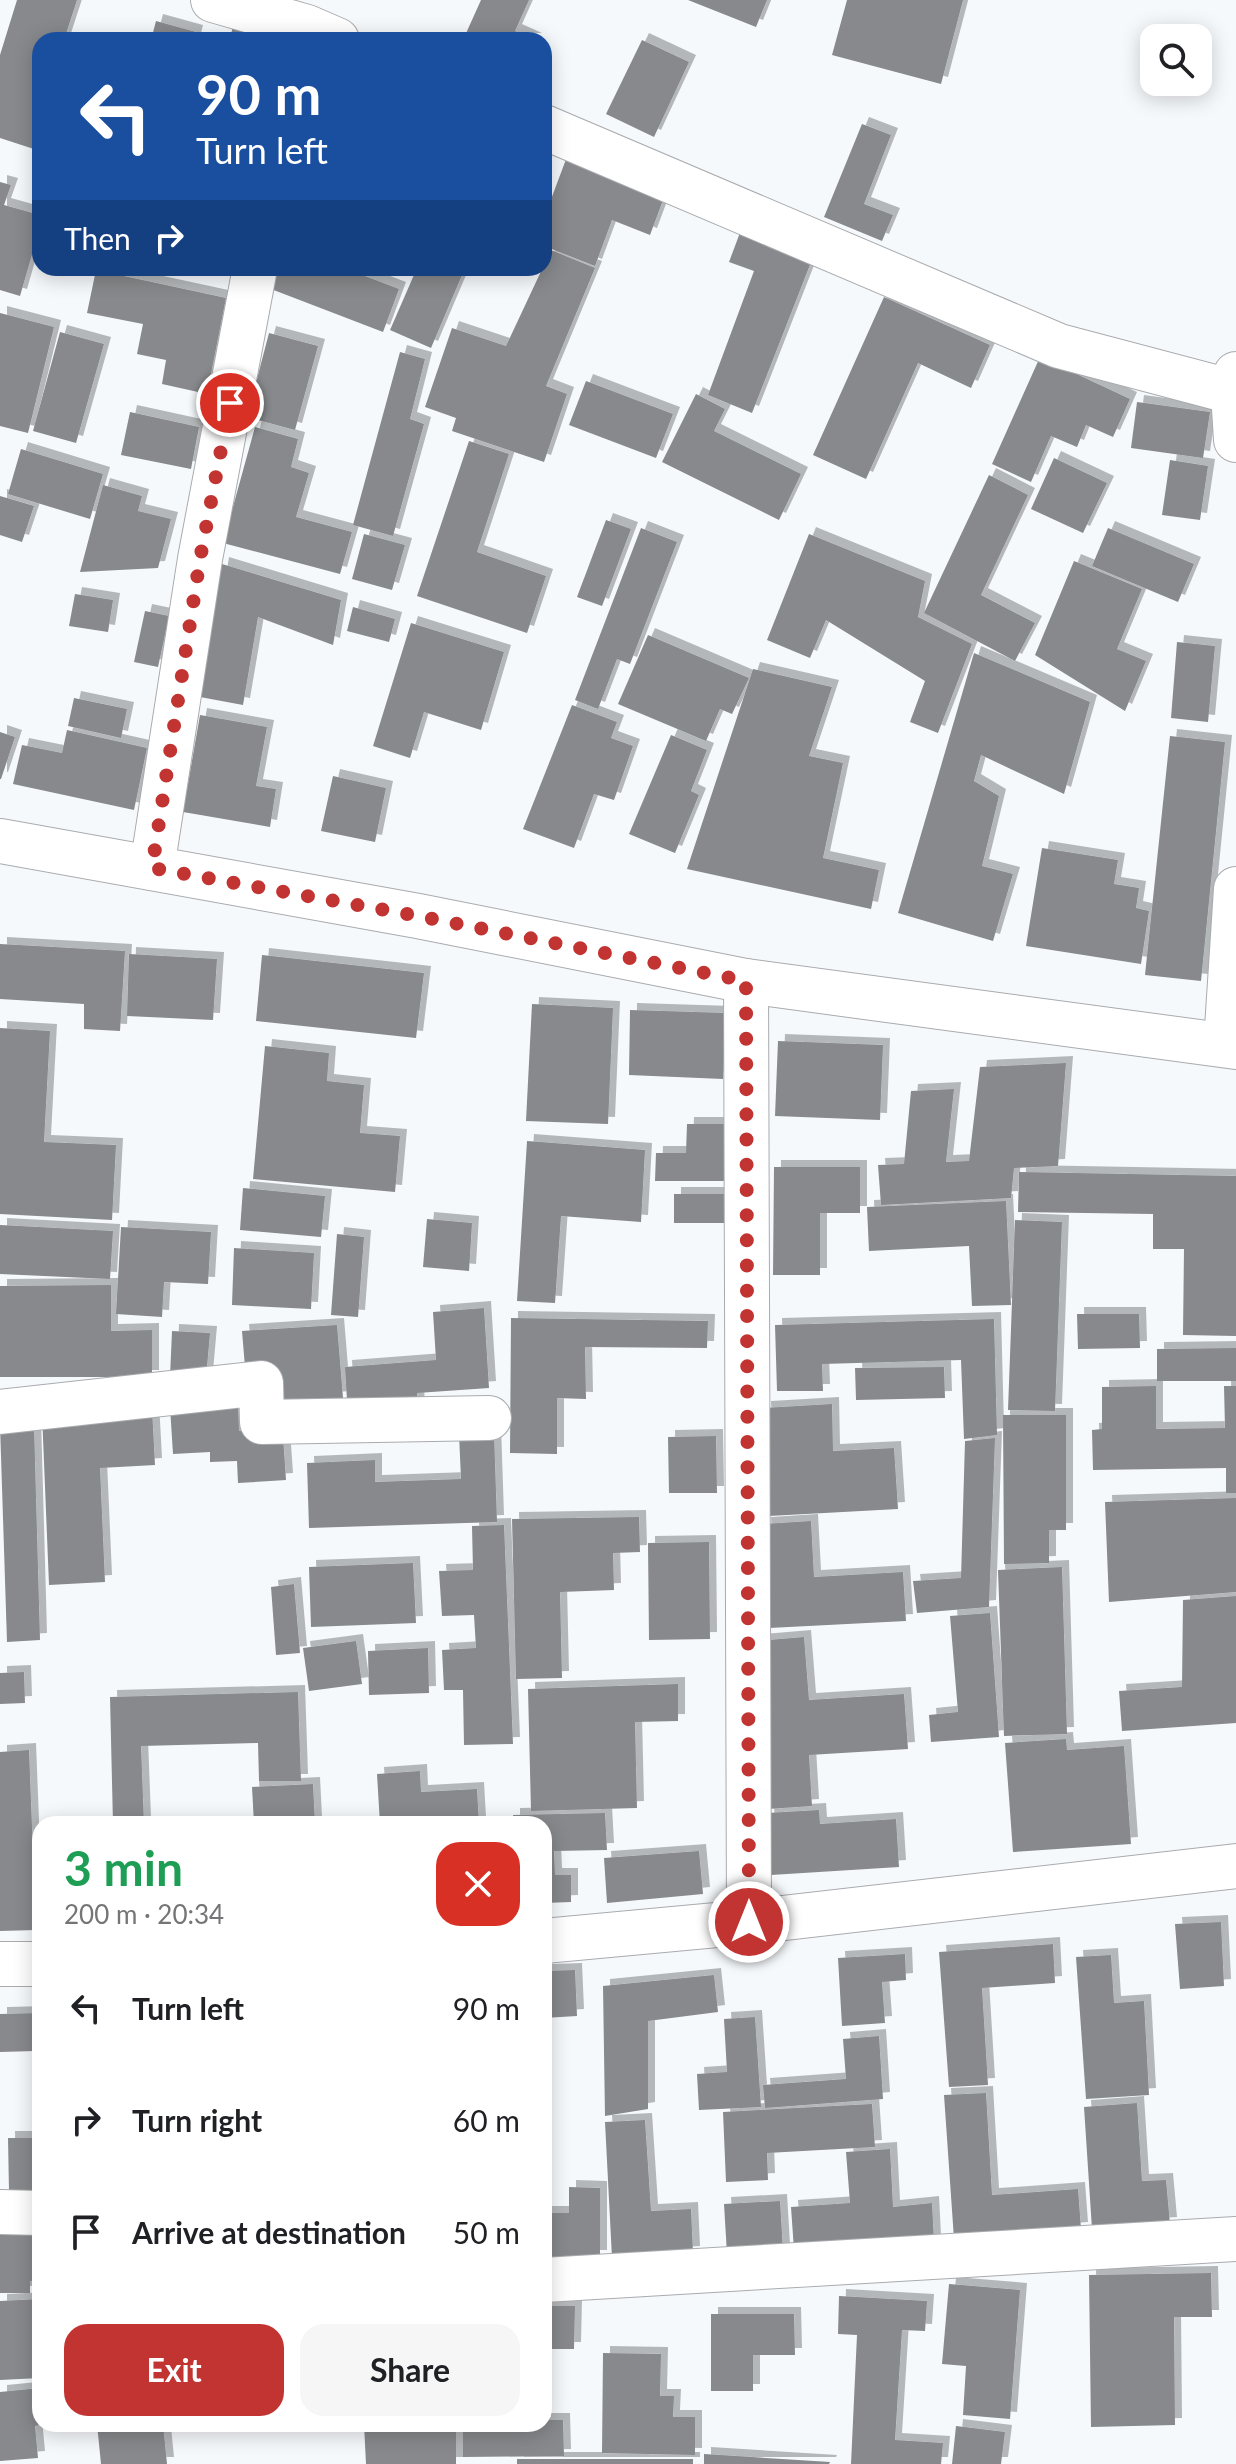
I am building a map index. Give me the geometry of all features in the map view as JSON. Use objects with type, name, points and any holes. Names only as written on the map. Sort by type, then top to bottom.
[{"type":"street","points":[[213,0],[315,27]]},
{"type":"street","points":[[552,130],[1059,346],[1235,383],[1236,440]]},
{"type":"street","points":[[152,868],[200,559],[253,276]]},
{"type":"street","points":[[0,841],[418,916],[746,981],[1231,1045],[1236,889]]},
{"type":"street","points":[[746,981],[749,1922]]},
{"type":"street","points":[[0,1412],[261,1383],[262,1422],[489,1418]]},
{"type":"street","points":[[552,1940],[749,1922],[1236,1866]]},
{"type":"street","points":[[0,1964],[32,1964]]},
{"type":"street","points":[[0,2212],[32,2213]]},
{"type":"street","points":[[552,2280],[1236,2239]]},
{"type":"building","points":[[17,0],[77,0],[67,32],[32,32],[32,148],[0,138],[0,55]]},
{"type":"building","points":[[481,0],[529,0],[515,31],[517,32],[467,32]]},
{"type":"building","points":[[688,0],[767,0],[756,27]]},
{"type":"building","points":[[847,0],[963,0],[941,84],[832,55]]},
{"type":"building","points":[[156,21],[196,32],[153,32]]},
{"type":"building","points":[[233,25],[258,32],[232,32]]},
{"type":"building","points":[[642,40],[689,62],[654,137],[606,114]]},
{"type":"building","points":[[862,124],[891,135],[864,204],[893,215],[882,241],[824,217]]},
{"type":"building","points":[[568,154],[666,192],[650,235],[612,220],[595,266],[552,249],[552,197]]},
{"type":"building","points":[[0,182],[11,185],[4,205],[32,213],[32,255],[20,296],[0,290]]},
{"type":"building","points":[[741,230],[813,257],[752,413],[708,395],[754,271],[729,262]]},
{"type":"building","points":[[552,250],[595,268],[546,386],[567,394],[544,462],[452,431],[456,418],[425,407],[452,328],[506,346],[539,276],[552,276]]},
{"type":"building","points":[[95,276],[124,276],[226,298],[207,394],[162,384],[166,360],[137,354],[143,324],[87,313]]},
{"type":"building","points":[[276,276],[365,276],[399,289],[383,332],[271,289]]},
{"type":"building","points":[[414,276],[462,276],[431,348],[390,330]]},
{"type":"building","points":[[884,297],[990,345],[971,388],[918,363],[866,479],[813,455]]},
{"type":"building","points":[[0,313],[54,327],[28,433],[0,426]]},
{"type":"building","points":[[60,332],[104,344],[76,443],[33,431]]},
{"type":"building","points":[[269,333],[318,346],[295,430],[247,417]]},
{"type":"building","points":[[400,352],[425,359],[410,419],[424,424],[393,536],[353,525]]},
{"type":"building","points":[[1040,357],[1130,399],[1113,437],[1086,425],[1077,447],[1051,436],[1031,482],[992,464]]},
{"type":"building","points":[[586,381],[673,414],[656,458],[569,425]]},
{"type":"building","points":[[696,394],[725,409],[714,431],[801,474],[779,520],[662,462]]},
{"type":"building","points":[[1137,402],[1210,412],[1203,458],[1131,448]]},
{"type":"building","points":[[130,412],[199,427],[191,469],[121,455]]},
{"type":"building","points":[[255,427],[298,439],[291,467],[309,473],[296,517],[352,532],[340,574],[223,543]]},
{"type":"building","points":[[469,441],[509,454],[477,552],[546,576],[527,633],[417,596]]},
{"type":"building","points":[[21,449],[103,474],[90,519],[8,494]]},
{"type":"building","points":[[1054,458],[1107,483],[1083,533],[1031,509]]},
{"type":"building","points":[[1170,460],[1208,466],[1200,520],[1162,515]]},
{"type":"building","points":[[989,475],[1028,495],[981,595],[1035,623],[1015,661],[924,613]]},
{"type":"building","points":[[103,485],[142,496],[138,511],[171,519],[158,568],[80,572]]},
{"type":"building","points":[[0,496],[34,506],[22,542],[0,535]]},
{"type":"building","points":[[606,520],[631,529],[602,606],[577,597]]},
{"type":"building","points":[[641,528],[677,542],[630,664],[617,659],[598,709],[575,700]]},
{"type":"building","points":[[1108,528],[1194,564],[1178,602],[1092,566]]},
{"type":"building","points":[[364,534],[405,545],[392,590],[352,579]]},
{"type":"building","points":[[809,534],[925,581],[918,617],[972,644],[938,733],[910,722],[925,681],[826,620],[810,658],[767,640]]},
{"type":"building","points":[[1074,561],[1142,589],[1117,649],[1146,661],[1125,711],[1035,655]]},
{"type":"building","points":[[222,564],[341,600],[333,645],[258,617],[243,705],[200,697]]},
{"type":"building","points":[[75,594],[113,600],[108,632],[69,626]]},
{"type":"building","points":[[353,607],[395,619],[389,642],[347,631]]},
{"type":"building","points":[[145,611],[169,616],[158,667],[134,662]]},
{"type":"building","points":[[411,623],[504,652],[481,730],[424,712],[410,758],[373,746]]},
{"type":"building","points":[[648,635],[749,678],[732,714],[720,709],[706,741],[618,704]]},
{"type":"building","points":[[1177,642],[1215,646],[1208,722],[1171,718]]},
{"type":"building","points":[[974,653],[1090,702],[1064,794],[981,755],[974,781],[999,796],[982,866],[1013,874],[993,941],[898,913]]},
{"type":"building","points":[[753,669],[832,687],[809,756],[843,763],[823,858],[879,870],[871,909],[687,869]]},
{"type":"building","points":[[74,698],[127,709],[121,738],[68,726]]},
{"type":"building","points":[[572,705],[617,722],[611,738],[633,746],[614,800],[594,794],[574,848],[523,829]]},
{"type":"building","points":[[200,715],[267,727],[256,786],[276,789],[270,827],[183,812]]},
{"type":"building","points":[[67,730],[147,748],[134,810],[13,784],[22,745],[62,753]]},
{"type":"building","points":[[0,732],[15,737],[1,779],[0,779]]},
{"type":"building","points":[[671,735],[707,750],[691,791],[699,795],[675,853],[629,834]]},
{"type":"building","points":[[1170,736],[1225,742],[1201,981],[1145,975]]},
{"type":"building","points":[[333,776],[386,788],[375,842],[321,831]]},
{"type":"building","points":[[1042,848],[1118,860],[1114,884],[1139,888],[1136,908],[1149,911],[1141,964],[1026,946]]},
{"type":"building","points":[[0,944],[125,951],[120,1031],[84,1029],[84,1004],[0,999]]},
{"type":"building","points":[[129,954],[217,959],[213,1020],[127,1016]]},
{"type":"building","points":[[262,955],[424,973],[416,1038],[256,1021]]},
{"type":"building","points":[[532,1004],[613,1008],[608,1124],[526,1121]]},
{"type":"building","points":[[630,1010],[726,1013],[723,1079],[629,1075]]},
{"type":"building","points":[[0,1028],[50,1031],[44,1142],[116,1145],[112,1220],[0,1214]]},
{"type":"building","points":[[778,1041],[883,1045],[880,1120],[775,1116]]},
{"type":"building","points":[[265,1046],[329,1053],[327,1081],[364,1085],[360,1133],[400,1136],[395,1192],[253,1179]]},
{"type":"building","points":[[1066,1063],[1058,1166],[1014,1168],[1011,1198],[881,1205],[878,1165],[904,1164],[911,1091],[954,1089],[946,1162],[969,1161],[980,1067]]},
{"type":"building","points":[[687,1124],[724,1124],[724,1181],[655,1181],[656,1153],[686,1153]]},
{"type":"building","points":[[527,1141],[645,1150],[641,1222],[561,1216],[555,1303],[517,1301]]},
{"type":"building","points":[[774,1167],[860,1167],[860,1213],[820,1213],[820,1275],[773,1275]]},
{"type":"building","points":[[1019,1172],[1236,1176],[1236,1336],[1183,1335],[1184,1249],[1153,1249],[1153,1214],[1018,1212]]},
{"type":"building","points":[[243,1188],[325,1196],[321,1237],[240,1230]]},
{"type":"building","points":[[674,1194],[733,1194],[732,1223],[674,1223]]},
{"type":"building","points":[[1006,1201],[1011,1305],[972,1306],[969,1246],[869,1251],[867,1207]]},
{"type":"building","points":[[427,1219],[472,1223],[469,1271],[423,1267]]},
{"type":"building","points":[[1015,1220],[1062,1222],[1055,1411],[1008,1410]]},
{"type":"building","points":[[0,1225],[113,1231],[110,1279],[0,1274]]},
{"type":"building","points":[[121,1227],[211,1232],[208,1284],[164,1282],[162,1317],[116,1314]]},
{"type":"building","points":[[337,1234],[364,1237],[358,1317],[331,1315]]},
{"type":"building","points":[[234,1248],[314,1253],[311,1309],[232,1305]]},
{"type":"building","points":[[111,1285],[111,1331],[152,1330],[152,1377],[0,1377],[0,1286]]},
{"type":"building","points":[[484,1308],[489,1388],[417,1393],[418,1413],[348,1417],[345,1367],[436,1360],[433,1312]]},
{"type":"building","points":[[1077,1314],[1139,1314],[1140,1348],[1078,1349]]},
{"type":"building","points":[[511,1318],[708,1321],[707,1348],[585,1347],[586,1399],[557,1398],[557,1454],[510,1453]]},
{"type":"building","points":[[994,1319],[997,1435],[964,1439],[961,1360],[822,1364],[823,1391],[777,1391],[775,1325]]},
{"type":"building","points":[[337,1325],[343,1398],[269,1403],[245,1367],[242,1331]]},
{"type":"building","points":[[172,1331],[210,1333],[206,1378],[170,1377]]},
{"type":"building","points":[[1236,1348],[1236,1381],[1157,1381],[1157,1349]]},
{"type":"building","points":[[944,1367],[945,1398],[856,1400],[855,1368]]},
{"type":"building","points":[[1156,1386],[1156,1429],[1225,1428],[1224,1386],[1236,1386],[1236,1493],[1226,1493],[1226,1468],[1093,1470],[1092,1430],[1102,1429],[1102,1387]]},
{"type":"building","points":[[238,1403],[239,1431],[263,1430],[283,1437],[286,1480],[238,1483],[237,1461],[210,1462],[210,1452],[173,1454],[170,1407]]},
{"type":"building","points":[[832,1404],[833,1451],[894,1448],[898,1509],[769,1516],[764,1408]]},
{"type":"building","points":[[152,1409],[155,1465],[100,1468],[105,1582],[49,1585],[42,1413]]},
{"type":"building","points":[[1003,1415],[1066,1415],[1066,1530],[1049,1530],[1049,1563],[1004,1564]]},
{"type":"building","points":[[0,1425],[34,1425],[40,1640],[7,1642]]},
{"type":"building","points":[[494,1433],[497,1522],[309,1528],[307,1463],[375,1460],[375,1482],[461,1479],[459,1434]]},
{"type":"building","points":[[716,1436],[717,1493],[669,1493],[668,1437]]},
{"type":"building","points":[[995,1438],[989,1607],[917,1613],[913,1581],[961,1578],[965,1441]]},
{"type":"building","points":[[1236,1498],[1236,1592],[1109,1602],[1105,1502]]},
{"type":"building","points":[[639,1517],[640,1552],[613,1553],[614,1590],[560,1592],[562,1678],[516,1679],[512,1519]]},
{"type":"building","points":[[811,1521],[814,1577],[903,1572],[906,1621],[769,1628],[764,1524]]},
{"type":"building","points":[[504,1525],[513,1744],[464,1745],[463,1690],[444,1690],[442,1650],[476,1648],[474,1615],[442,1616],[439,1571],[473,1570],[472,1526]]},
{"type":"building","points":[[709,1542],[710,1639],[649,1640],[648,1543]]},
{"type":"building","points":[[413,1563],[416,1623],[311,1627],[309,1567]]},
{"type":"building","points":[[1062,1567],[1067,1734],[1004,1736],[998,1570]]},
{"type":"building","points":[[294,1584],[300,1653],[276,1655],[271,1587]]},
{"type":"building","points":[[1236,1596],[1236,1723],[1122,1731],[1119,1691],[1182,1687],[1183,1600]]},
{"type":"building","points":[[990,1613],[999,1737],[931,1742],[929,1715],[958,1712],[950,1616]]},
{"type":"building","points":[[804,1637],[809,1700],[904,1694],[908,1749],[809,1755],[812,1806],[768,1809],[757,1641]]},
{"type":"building","points":[[356,1641],[362,1684],[309,1691],[303,1648]]},
{"type":"building","points":[[428,1648],[429,1693],[369,1695],[368,1651]]},
{"type":"building","points":[[24,1672],[25,1703],[0,1704],[0,1673]]},
{"type":"building","points":[[678,1684],[678,1721],[635,1722],[637,1808],[531,1811],[528,1689]]},
{"type":"building","points":[[298,1692],[301,1781],[259,1781],[258,1743],[141,1746],[144,1816],[113,1816],[110,1697]]},
{"type":"building","points":[[1066,1739],[1067,1750],[1124,1746],[1131,1844],[1013,1852],[1005,1743]]},
{"type":"building","points":[[29,1750],[32,1930],[0,1931],[0,1752]]},
{"type":"building","points":[[420,1771],[421,1792],[477,1789],[479,1816],[380,1816],[377,1774]]},
{"type":"building","points":[[313,1784],[315,1816],[254,1816],[252,1787]]},
{"type":"building","points":[[819,1810],[820,1824],[896,1819],[899,1867],[771,1875],[767,1813]]},
{"type":"building","points":[[605,1813],[607,1850],[554,1851],[555,1875],[571,1875],[571,1902],[552,1903],[552,1816],[513,1815]]},
{"type":"building","points":[[699,1851],[703,1894],[607,1903],[604,1858]]},
{"type":"building","points":[[1221,1922],[1224,1986],[1180,1989],[1175,1924]]},
{"type":"building","points":[[1053,1944],[1055,1983],[982,1988],[988,2085],[949,2087],[939,1952]]},
{"type":"building","points":[[905,1954],[906,1980],[882,1982],[885,2023],[842,2026],[838,1958]]},
{"type":"building","points":[[1111,1955],[1114,2003],[1144,2001],[1149,2095],[1086,2099],[1076,1957]]},
{"type":"building","points":[[575,1970],[577,2016],[552,2018],[552,1971]]},
{"type":"building","points":[[714,1975],[718,2012],[648,2021],[648,2109],[605,2116],[603,1986]]},
{"type":"building","points":[[32,2013],[32,2051],[0,2052],[0,2014]]},
{"type":"building","points":[[755,2017],[761,2107],[699,2110],[697,2074],[727,2072],[724,2019]]},
{"type":"building","points":[[879,2036],[883,2099],[765,2108],[763,2085],[846,2079],[843,2039]]},
{"type":"building","points":[[986,2093],[992,2195],[1078,2189],[1081,2229],[954,2239],[944,2095]]},
{"type":"building","points":[[1137,2103],[1142,2181],[1166,2180],[1170,2224],[1092,2229],[1084,2107]]},
{"type":"building","points":[[872,2104],[875,2147],[767,2153],[768,2180],[726,2182],[723,2112]]},
{"type":"building","points":[[645,2120],[651,2211],[691,2209],[693,2253],[612,2258],[605,2122]]},
{"type":"building","points":[[8,2138],[32,2138],[32,2191],[9,2192]]},
{"type":"building","points":[[890,2149],[893,2207],[932,2203],[934,2242],[794,2250],[791,2207],[850,2203],[846,2152]]},
{"type":"building","points":[[569,2187],[600,2188],[600,2257],[552,2257],[552,2213],[569,2213]]},
{"type":"building","points":[[780,2201],[783,2251],[727,2254],[724,2204]]},
{"type":"building","points":[[0,2229],[32,2229],[30,2293],[0,2293]]},
{"type":"building","points":[[1211,2273],[1212,2317],[1174,2317],[1175,2425],[1091,2427],[1089,2275]]},
{"type":"building","points":[[949,2284],[1020,2290],[1010,2419],[963,2415],[966,2366],[942,2364]]},
{"type":"building","points":[[839,2296],[927,2301],[925,2331],[902,2330],[895,2440],[943,2443],[941,2464],[851,2464],[857,2335],[838,2334]]},
{"type":"building","points":[[32,2299],[32,2378],[0,2380],[0,2301]]},
{"type":"building","points":[[552,2306],[575,2306],[574,2349],[552,2349]]},
{"type":"building","points":[[711,2314],[794,2314],[795,2355],[753,2355],[753,2391],[711,2391]]},
{"type":"building","points":[[603,2353],[661,2354],[660,2396],[674,2396],[673,2417],[695,2417],[695,2455],[602,2453]]},
{"type":"building","points":[[32,2389],[32,2432],[36,2432],[38,2458],[0,2461],[0,2392]]},
{"type":"building","points":[[552,2420],[563,2420],[564,2456],[463,2457],[463,2432],[552,2432]]},
{"type":"building","points":[[956,2426],[1005,2432],[1001,2464],[952,2464]]},
{"type":"building","points":[[98,2432],[164,2432],[167,2464],[101,2464]]},
{"type":"building","points":[[364,2432],[456,2432],[456,2464],[366,2464]]},
{"type":"building","points":[[704,2454],[830,2462],[704,2464]]},
{"type":"building","points":[[517,2459],[693,2459],[693,2464],[517,2464]]},
{"type":"route","points":[[230,403],[200,559],[152,868],[418,916],[746,981],[749,1922]]}]
